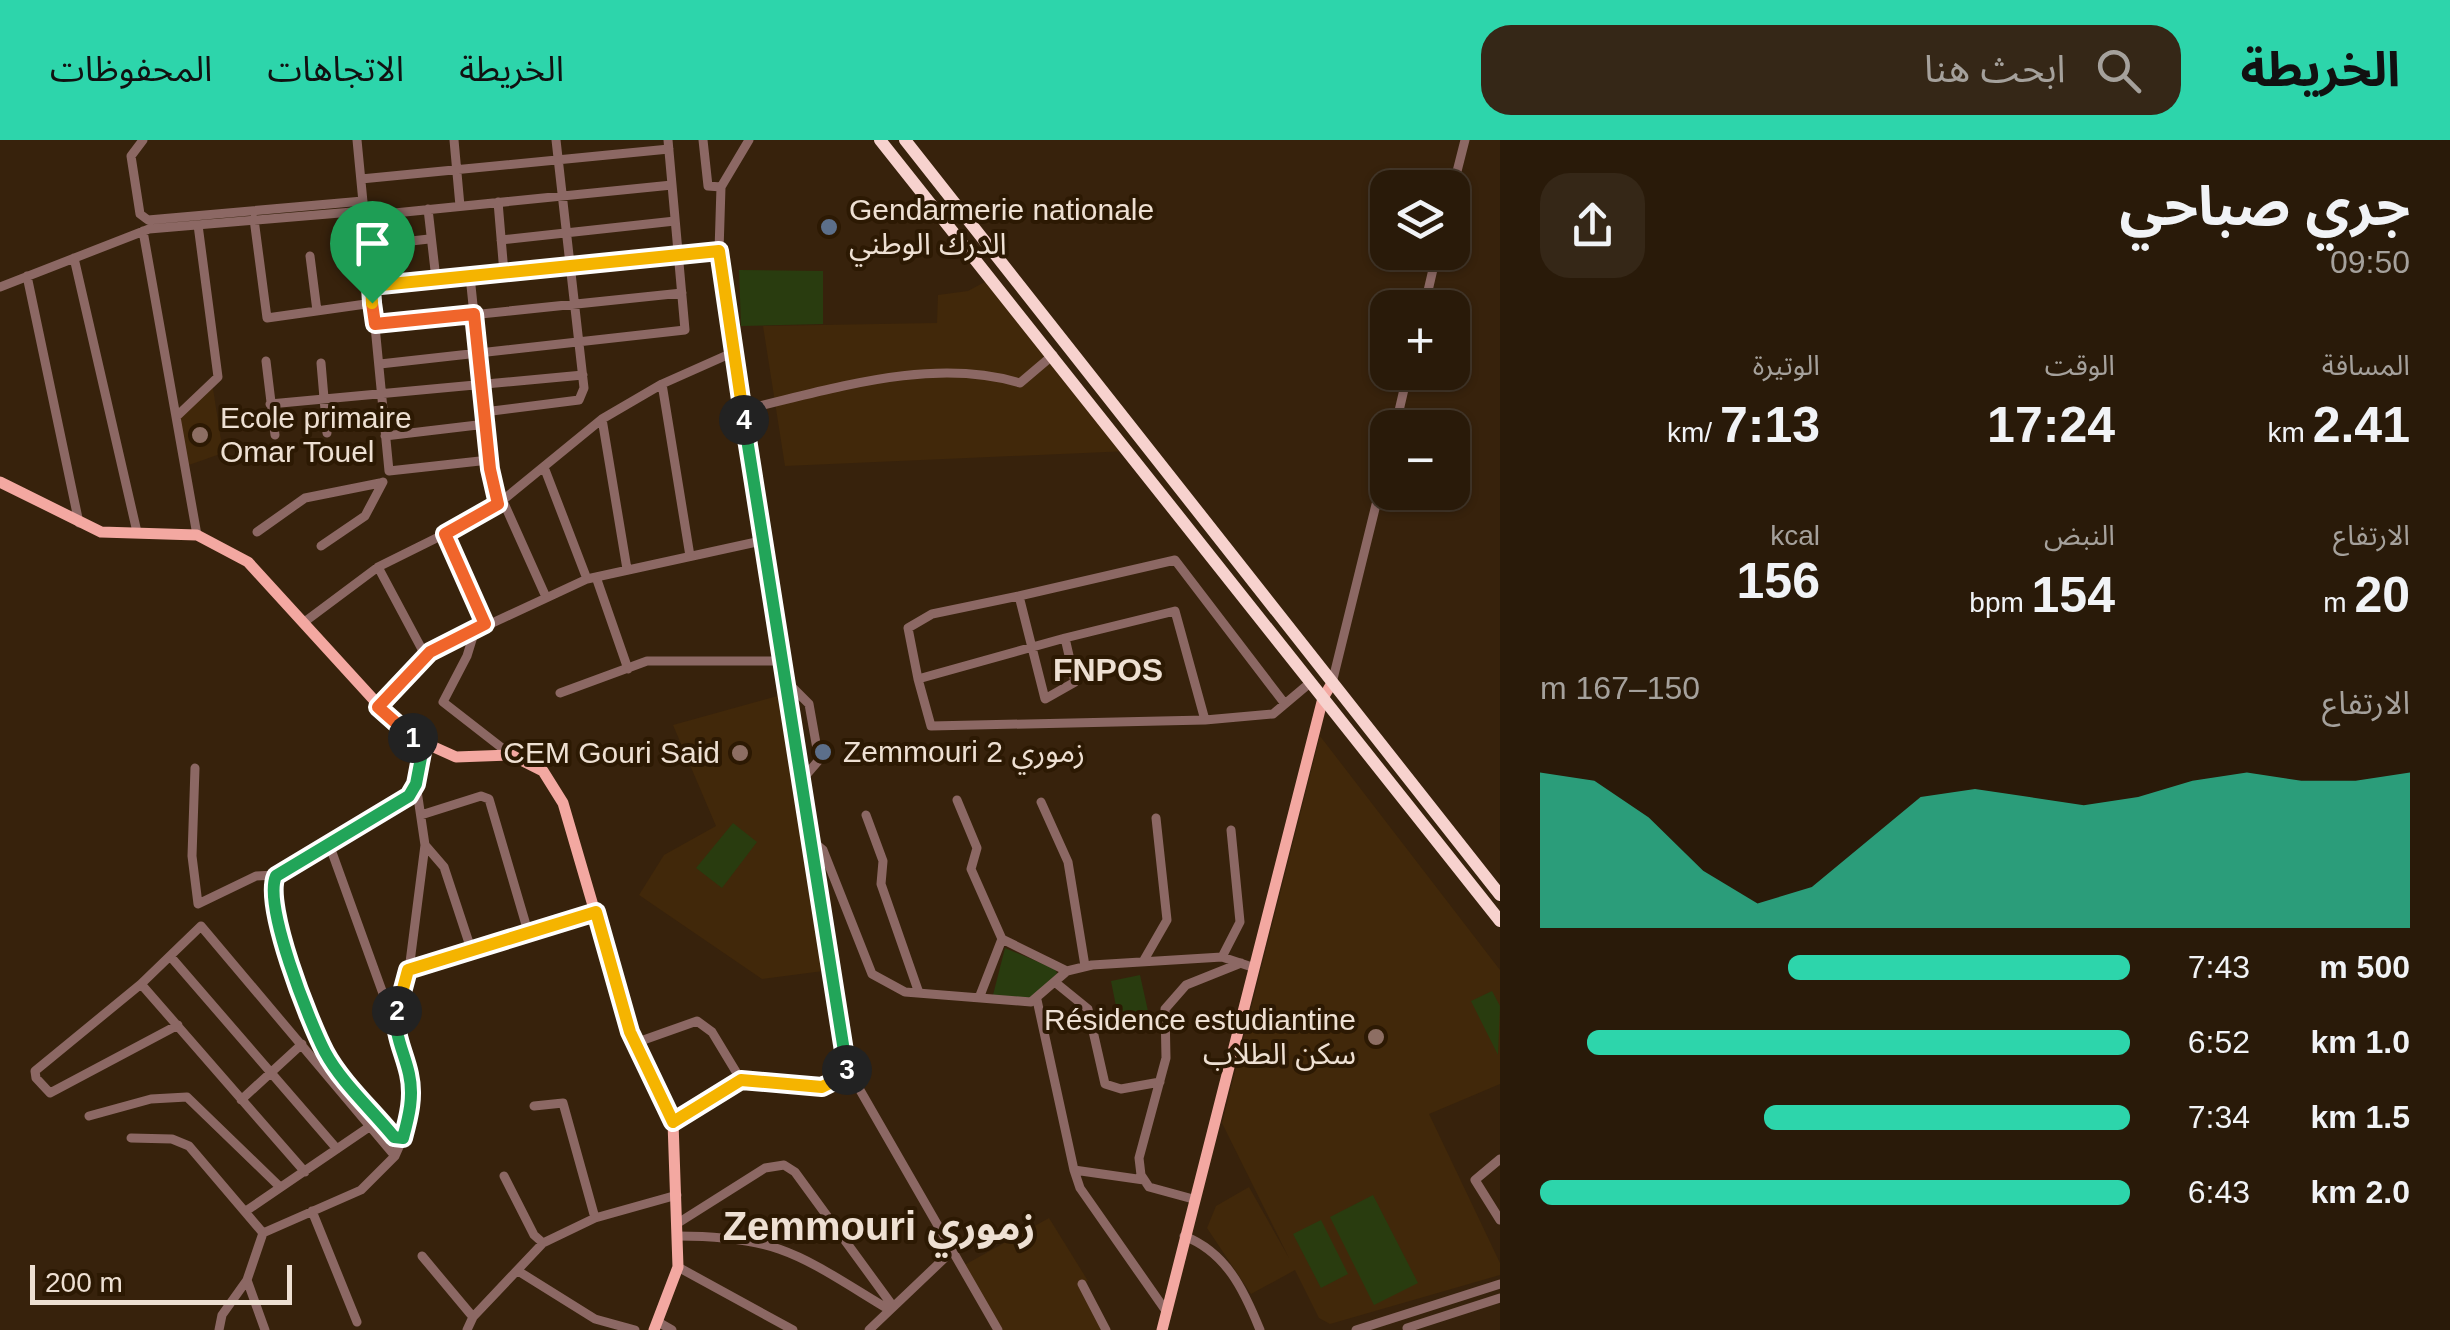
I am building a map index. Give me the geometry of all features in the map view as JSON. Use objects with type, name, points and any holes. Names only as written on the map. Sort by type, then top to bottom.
[{"type":"highway","points":[[880,140],[1500,920]]},
{"type":"highway","points":[[906,140],[1500,895]]},
{"type":"main road","points":[[0,482],[101,532],[197,535],[248,562],[405,734],[456,757],[511,755],[543,771],[563,803],[635,1042],[673,1122],[678,1268],[656,1326]]},
{"type":"main road","points":[[1162,1330],[1247,965],[1323,698],[1332,683]]},
{"type":"street","points":[[142,140],[132,156],[140,214],[148,220],[428,210],[672,185]]},
{"type":"street","points":[[257,532],[305,498],[380,482],[388,471],[358,140]]},
{"type":"street","points":[[454,140],[460,206]]},
{"type":"street","points":[[484,412],[579,400],[582,375],[556,140]]},
{"type":"street","points":[[703,140],[708,186],[721,187]]},
{"type":"street","points":[[749,140],[721,187],[719,251],[782,678],[848,1074],[998,1330]]},
{"type":"street","points":[[1457,170],[1465,140]]},
{"type":"street","points":[[361,179],[558,160],[668,144],[676,221],[686,330],[380,364]]},
{"type":"street","points":[[498,202],[504,272]]},
{"type":"street","points":[[0,287],[143,231],[364,210]]},
{"type":"street","points":[[428,210],[428,240],[436,279]]},
{"type":"street","points":[[254,220],[267,318],[372,303]]},
{"type":"street","points":[[501,240],[676,221]]},
{"type":"street","points":[[177,416],[218,377],[198,225]]},
{"type":"street","points":[[143,231],[197,535]]},
{"type":"street","points":[[367,246],[428,240]]},
{"type":"street","points":[[371,286],[719,251]]},
{"type":"street","points":[[310,256],[317,310]]},
{"type":"street","points":[[74,258],[137,532]]},
{"type":"street","points":[[27,276],[79,522]]},
{"type":"street","points":[[470,276],[488,460],[501,503],[546,597]]},
{"type":"street","points":[[375,324],[682,292]]},
{"type":"street","points":[[303,623],[378,567],[501,503],[602,418],[662,384],[734,352]]},
{"type":"street","points":[[742,410],[864,383],[957,372],[985,372],[1020,383],[1053,355]]},
{"type":"street","points":[[266,361],[274,435]]},
{"type":"street","points":[[321,363],[327,433]]},
{"type":"street","points":[[270,404],[582,375]]},
{"type":"street","points":[[662,384],[690,556]]},
{"type":"street","points":[[602,418],[627,569]]},
{"type":"street","points":[[385,436],[486,424]]},
{"type":"street","points":[[388,471],[488,460]]},
{"type":"street","points":[[544,467],[628,669]]},
{"type":"street","points":[[321,546],[365,516],[382,491],[380,482]]},
{"type":"street","points":[[1332,683],[1375,510]]},
{"type":"street","points":[[445,534],[485,624]]},
{"type":"street","points":[[378,707],[425,655],[546,597],[591,578],[761,541]]},
{"type":"street","points":[[1286,704],[1176,560],[932,614],[908,628],[931,726],[1205,720],[1273,714],[1286,704],[1310,682]]},
{"type":"street","points":[[378,567],[425,655]]},
{"type":"street","points":[[1019,596],[1045,699],[1044,724]]},
{"type":"street","points":[[918,680],[1174,611],[1205,720]]},
{"type":"street","points":[[474,630],[468,656],[442,702],[511,755]]},
{"type":"street","points":[[1045,699],[1075,682],[1065,638]]},
{"type":"street","points":[[560,692],[647,662],[780,661]]},
{"type":"street","points":[[782,678],[808,704],[816,741],[819,760],[800,782]]},
{"type":"street","points":[[195,768],[192,856],[198,904],[256,876],[276,876],[409,796],[416,784],[424,742]]},
{"type":"street","points":[[394,1027],[408,970],[425,845],[416,784]]},
{"type":"street","points":[[421,815],[481,796],[489,799],[530,935]]},
{"type":"street","points":[[957,800],[977,848],[971,869],[1002,939],[1068,972]]},
{"type":"street","points":[[1041,802],[1068,862],[1085,966]]},
{"type":"street","points":[[866,815],[884,861],[881,884],[919,993]]},
{"type":"street","points":[[1144,960],[1166,920],[1156,818]]},
{"type":"street","points":[[1222,957],[1240,922],[1230,830]]},
{"type":"street","points":[[810,839],[823,850],[872,974],[904,992],[1017,1003],[1037,1000],[1068,972],[1085,966],[1222,957],[1247,965]]},
{"type":"street","points":[[219,1330],[222,1314],[246,1280],[263,1233],[361,1190],[398,1144],[411,1107],[410,1076],[329,844]]},
{"type":"street","points":[[425,845],[444,867],[472,952]]},
{"type":"street","points":[[276,876],[271,887],[284,949],[326,1053],[398,1144]]},
{"type":"street","points":[[408,970],[596,912]]},
{"type":"street","points":[[178,1025],[50,1094],[36,1078],[35,1070],[141,984],[201,926],[372,1124],[398,1144]]},
{"type":"street","points":[[980,998],[1002,939]]},
{"type":"street","points":[[170,956],[337,1148]]},
{"type":"street","points":[[1194,1198],[1149,1187],[1140,1158],[1166,1058],[1165,1009],[1186,986],[1247,965]]},
{"type":"street","points":[[1056,983],[1088,1009],[1105,1084],[1120,1089],[1160,1082]]},
{"type":"street","points":[[141,984],[305,1172]]},
{"type":"street","points":[[1037,1000],[1080,1188],[1166,1310]]},
{"type":"street","points":[[635,1042],[697,1022],[712,1032],[741,1080]]},
{"type":"street","points":[[241,1100],[302,1044]]},
{"type":"street","points":[[673,1122],[741,1080],[822,1087],[848,1074]]},
{"type":"street","points":[[90,1116],[151,1098],[187,1098],[280,1187]]},
{"type":"street","points":[[534,1106],[563,1103],[595,1218]]},
{"type":"street","points":[[246,1211],[372,1124]]},
{"type":"street","points":[[131,1138],[172,1140],[189,1146],[263,1233]]},
{"type":"street","points":[[1500,1159],[1475,1180],[1500,1220]]},
{"type":"street","points":[[678,1229],[765,1168],[784,1164],[795,1172],[890,1307]]},
{"type":"street","points":[[1074,1170],[1144,1180]]},
{"type":"street","points":[[504,1176],[534,1235],[543,1243]]},
{"type":"street","points":[[467,1330],[473,1317],[543,1243],[595,1218],[677,1194]]},
{"type":"street","points":[[312,1211],[357,1322]]},
{"type":"street","points":[[678,1229],[752,1238],[782,1246],[890,1307]]},
{"type":"street","points":[[1184,1236],[1223,1261],[1248,1301],[1260,1330]]},
{"type":"street","points":[[869,1330],[952,1251]]},
{"type":"street","points":[[422,1256],[473,1317]]},
{"type":"street","points":[[678,1268],[793,1330]]},
{"type":"street","points":[[518,1271],[595,1318],[635,1330]]},
{"type":"street","points":[[246,1280],[266,1330]]},
{"type":"street","points":[[1082,1284],[1106,1330]]},
{"type":"street","points":[[1356,1330],[1500,1284]]},
{"type":"street","points":[[1403,1315],[1408,1329],[1500,1298]]},
{"type":"street","points":[[656,1326],[672,1330]]},
{"type":"shaded area","points":[[992,278],[1129,451],[785,466],[763,326],[937,323],[938,295],[968,291]]},
{"type":"shaded area","name":"Ecole primaire Omar Touel","points":[[212,382],[223,453],[186,466],[177,416]]},
{"type":"shaded area","points":[[785,694],[831,970],[762,979],[639,895],[664,855],[716,826],[673,725]]},
{"type":"shaded area","points":[[1320,736],[1500,970],[1500,1084],[1429,1114],[1500,1263],[1500,1275],[1330,1324],[1319,1318],[1295,1270],[1251,1294],[1207,1228],[1216,1206],[1249,1187],[1289,1258],[1222,1123]]},
{"type":"shaded area","points":[[1049,1218],[1088,1281],[1082,1283],[1106,1330],[998,1330],[961,1267]]},
{"type":"green space","points":[[739,270],[823,271],[823,324],[741,326]]},
{"type":"green space","points":[[733,823],[757,842],[722,888],[696,868]]},
{"type":"green space","points":[[1005,948],[1055,969],[1058,975],[1032,998],[993,995]]},
{"type":"green space","points":[[1140,975],[1150,1020],[1120,1026],[1111,981]]},
{"type":"green space","points":[[1492,991],[1500,1006],[1498,1055],[1471,1001]]},
{"type":"green space","points":[[1373,1195],[1418,1283],[1374,1305],[1330,1217]]},
{"type":"green space","points":[[1321,1220],[1348,1274],[1321,1288],[1293,1234]]},
{"type":"place","name":"Gendarmerie nationale الدرك الوطني","points":[[829,227]]},
{"type":"place","name":"Ecole primaire Omar Touel","points":[[200,435]]},
{"type":"place","name":"Zemmouri 2 زموري","points":[[823,752]]},
{"type":"place","name":"CEM Gouri Said","points":[[740,753]]},
{"type":"place","name":"Résidence estudiantine سكن الطلاب","points":[[1376,1037]]},
{"type":"district","name":"FNPOS","points":[[1108,670]]},
{"type":"district","name":"Zemmouri زموري","points":[[879,1226]]},
{"type":"route","points":[[719,251],[780,661],[848,1074],[822,1087],[741,1080],[673,1122],[630,1032],[596,912],[408,970],[394,1027],[410,1076],[411,1107],[403,1138],[394,1137],[326,1053],[284,949],[271,887],[276,876],[409,796],[416,784],[424,742],[405,734],[378,707],[417,662],[485,624],[445,534],[498,504],[490,469],[474,314],[375,324],[372,303],[371,286],[719,251]]}]
